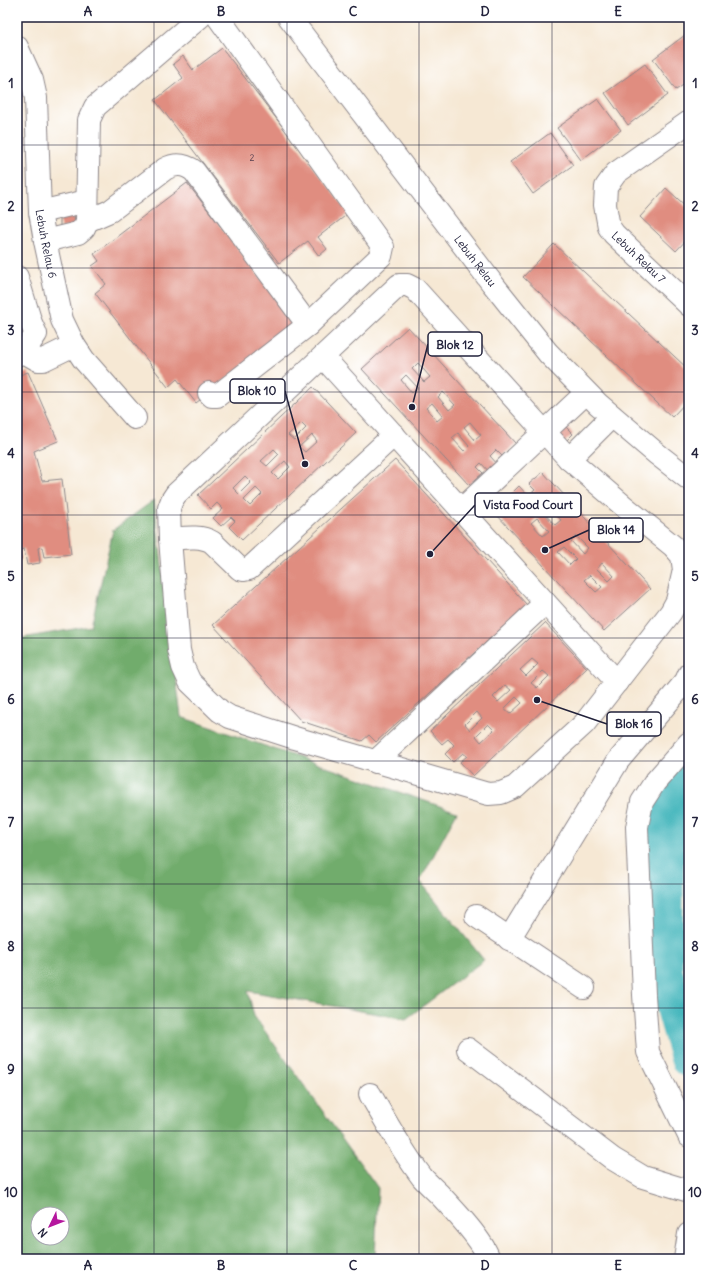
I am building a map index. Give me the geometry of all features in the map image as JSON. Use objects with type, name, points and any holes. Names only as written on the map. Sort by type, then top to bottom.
[{"type":"street","points":[[44,241],[78,233],[84,228],[87,211],[90,120],[95,107],[200,17]]},
{"type":"street","points":[[209,393],[212,396],[217,396],[308,325],[381,256],[383,247],[218,17]]},
{"type":"street","name":"Lebuh Relau","points":[[289,17],[492,283],[548,353],[586,393],[657,454],[689,479]]},
{"type":"street","name":"Lebuh Relau 6","points":[[17,48],[32,80],[36,98],[40,212],[44,241],[62,320],[74,345],[84,360],[135,418]]},
{"type":"street","name":"Lebuh Relau 7","points":[[689,122],[616,173],[606,187],[605,205],[609,227],[614,234],[689,305]]},
{"type":"street","points":[[40,212],[110,211],[165,169],[172,165],[179,164],[187,166],[194,171],[308,325]]},
{"type":"street","points":[[17,277],[31,323],[36,334]]},
{"type":"street","points":[[399,285],[407,285],[415,289],[569,459],[673,546],[682,556],[684,570],[677,601],[672,612],[584,724],[515,787],[501,793],[488,794],[375,762],[230,717],[220,711],[190,682],[183,666],[179,650],[170,539],[169,508],[172,500],[176,494],[323,357],[399,285]]},
{"type":"street","points":[[62,320],[36,334],[21,354],[38,360],[43,360],[74,345]]},
{"type":"street","points":[[323,357],[617,682]]},
{"type":"street","points":[[461,510],[586,393]]},
{"type":"street","points":[[569,459],[612,416]]},
{"type":"street","points":[[170,539],[207,539],[240,569],[249,569],[394,435]]},
{"type":"street","points":[[375,762],[545,603]]},
{"type":"street","points":[[509,939],[618,761],[686,681],[689,674]]},
{"type":"street","points":[[689,743],[655,782],[642,802],[638,827],[644,995],[648,1052],[689,1136]]},
{"type":"street","points":[[476,916],[584,988]]},
{"type":"street","points":[[468,1049],[613,1160],[643,1177],[689,1191]]},
{"type":"street","points":[[370,1094],[396,1138],[422,1177],[440,1195],[475,1236],[486,1251],[489,1259]]},
{"type":"street","points":[[685,1259],[689,1234]]},
{"type":"green space","points":[[154,500],[181,717],[457,812],[420,881],[484,960],[406,1019],[248,991],[254,1016],[378,1188],[375,1259],[17,1259],[17,639],[91,626],[113,530]]},
{"type":"building","points":[[689,32],[689,81],[676,90],[653,59]]},
{"type":"building","points":[[222,48],[349,213],[318,237],[327,249],[319,256],[308,241],[279,263],[155,100],[183,78],[173,64],[183,56],[193,70]]},
{"type":"building","points":[[645,64],[668,95],[628,125],[605,93]]},
{"type":"building","points":[[598,99],[621,130],[581,160],[557,128]]},
{"type":"building","points":[[550,133],[573,165],[533,194],[510,162]]},
{"type":"building","points":[[187,183],[297,325],[196,403],[177,379],[168,387],[95,293],[106,284],[92,266],[99,261],[94,254]]},
{"type":"building","points":[[666,188],[689,209],[689,237],[676,251],[640,217]]},
{"type":"building","points":[[74,214],[75,227],[60,228],[60,216]]},
{"type":"building","points":[[554,244],[689,370],[689,399],[672,417],[523,277]]},
{"type":"building","points":[[408,327],[516,444],[502,456],[496,450],[490,456],[499,466],[491,474],[481,463],[477,467],[483,473],[469,485],[362,369]],"holes":[[[418,363],[430,377],[424,382],[412,369]],[[406,375],[418,388],[412,393],[401,380]],[[443,392],[455,405],[449,410],[438,397]],[[432,403],[443,416],[437,421],[426,408]],[[470,422],[481,435],[475,440],[464,427]],[[458,433],[469,446],[464,451],[452,438]]]},
{"type":"building","points":[[28,372],[58,441],[34,451],[42,481],[62,479],[71,554],[44,557],[42,547],[38,548],[40,563],[27,565],[24,549],[20,550],[21,560],[17,560],[17,376]]},
{"type":"building","points":[[313,387],[356,433],[242,540],[229,527],[235,521],[231,517],[221,526],[213,518],[223,509],[217,503],[211,509],[198,495]],"holes":[[[301,423],[306,428],[294,440],[288,435]],[[312,435],[317,441],[305,452],[299,447]],[[274,449],[279,454],[267,466],[261,461]],[[285,461],[290,467],[278,479],[272,473]],[[245,476],[251,482],[239,494],[233,488]],[[256,488],[262,494],[250,506],[244,500]]]},
{"type":"building","points":[[565,426],[573,434],[563,444],[555,437]]},
{"type":"building","points":[[395,460],[527,605],[376,742],[369,735],[362,741],[301,721],[213,625]]},
{"type":"building","points":[[543,472],[650,589],[604,631],[497,515],[511,502],[517,509],[521,505],[511,494],[519,486],[528,496],[535,490],[529,484]],"holes":[[[549,507],[561,520],[555,525],[543,512]],[[537,518],[549,531],[543,536],[531,523]],[[576,536],[588,548],[583,554],[571,541]],[[564,547],[576,559],[570,565],[558,552]],[[602,563],[614,576],[609,581],[597,569]],[[590,575],[602,587],[596,592],[584,580]]]},
{"type":"building","points":[[545,623],[587,668],[473,776],[460,762],[467,756],[463,753],[453,762],[445,754],[454,745],[448,739],[442,744],[430,731]],"holes":[[[532,659],[538,664],[526,676],[520,670]],[[543,671],[549,676],[537,688],[531,683]],[[505,685],[511,690],[498,702],[493,697]],[[516,697],[522,703],[510,714],[504,709]],[[477,712],[482,718],[470,730],[465,724]],[[488,724],[494,730],[481,742],[476,736]]]},
{"type":"waterway","points":[[689,771],[674,793],[666,821],[664,971],[689,1059]]},
{"type":"place","name":"Blok 12","points":[[412,407]]},
{"type":"place","name":"Blok 10","points":[[305,464]]},
{"type":"place","name":"Blok 14","points":[[545,550]]},
{"type":"place","name":"Vista Food Court","points":[[430,554]]},
{"type":"place","name":"Blok 16","points":[[537,700]]}]
